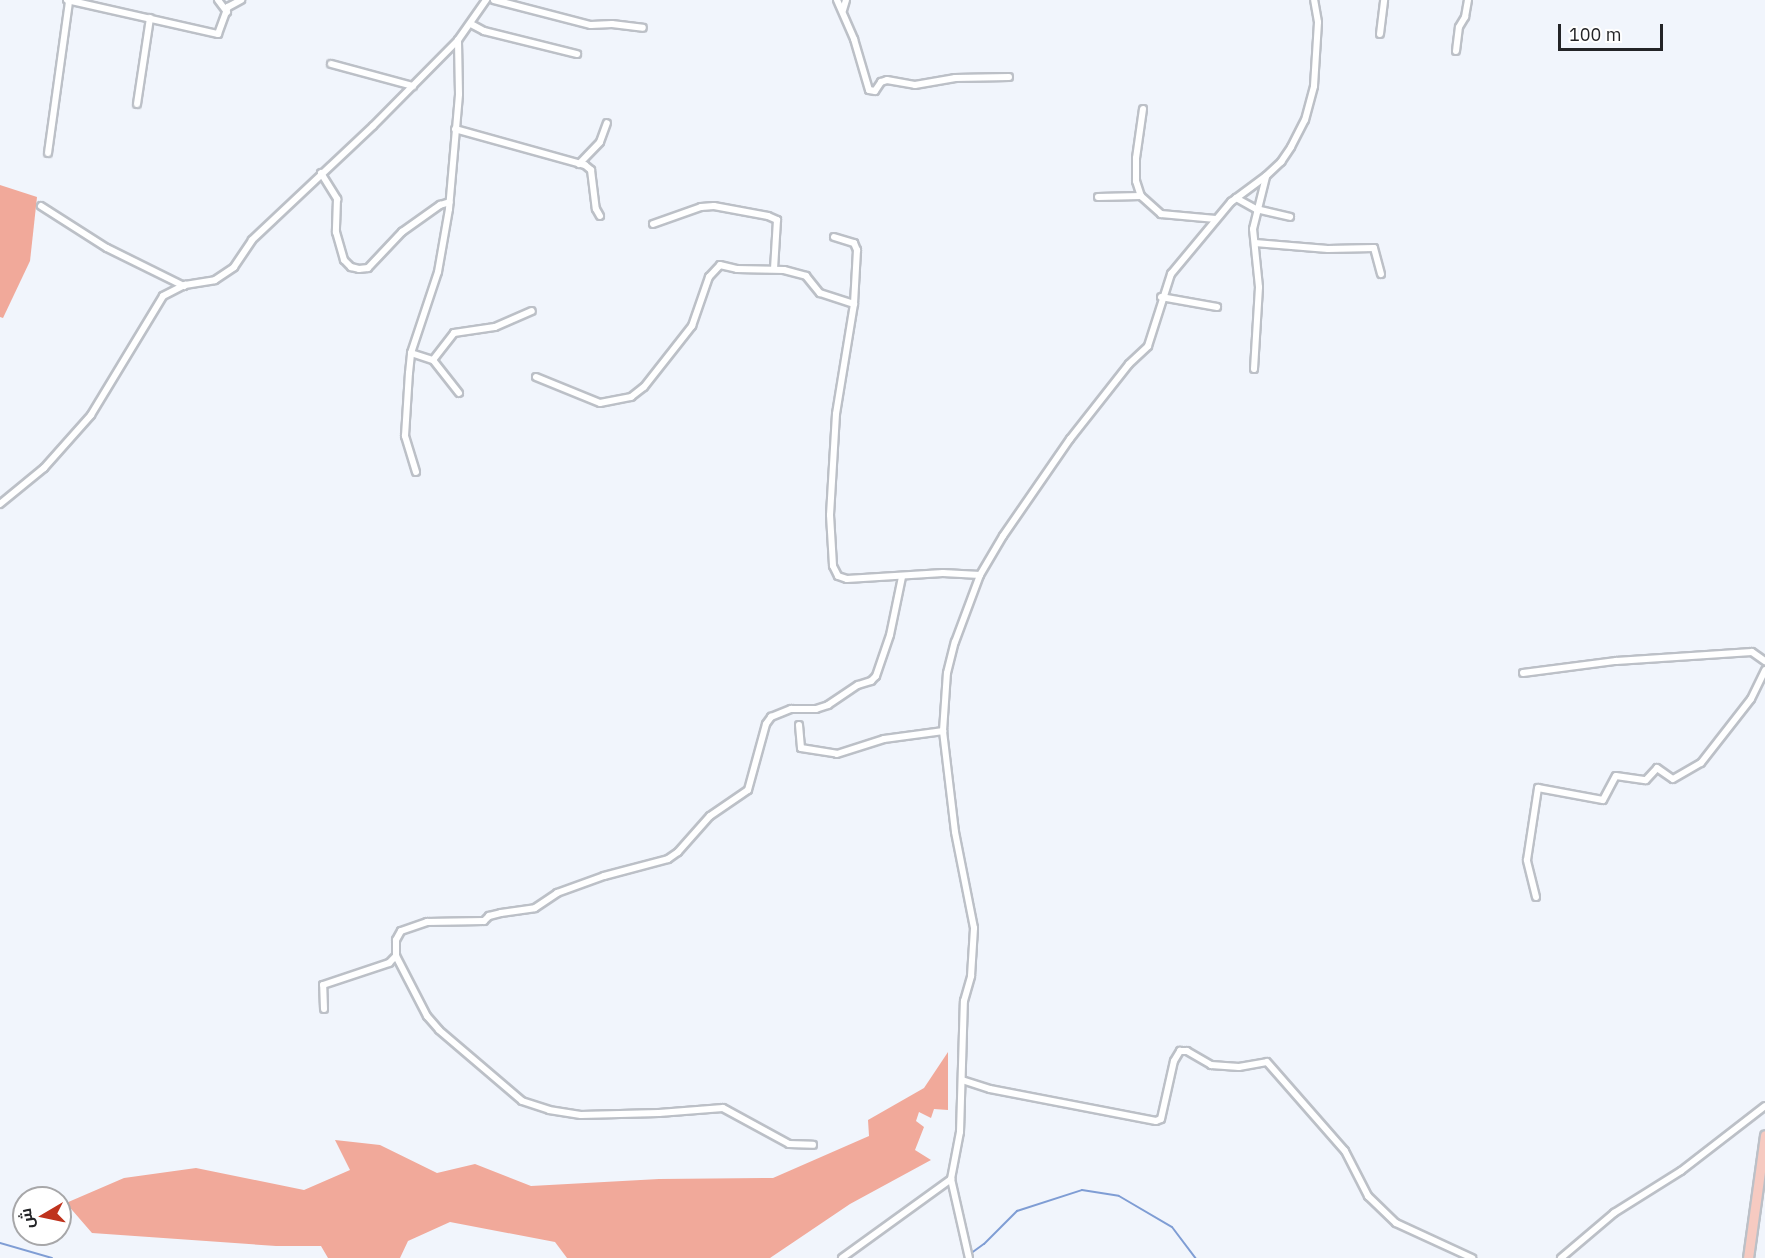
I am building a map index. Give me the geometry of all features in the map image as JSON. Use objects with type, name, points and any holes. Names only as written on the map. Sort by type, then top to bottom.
[{"type":"main road","points":[[1748,1258],[1765,1135]]},
{"type":"street","points":[[48,153],[68,0],[218,34],[228,7],[241,0]]},
{"type":"street","points":[[218,0],[226,12]]},
{"type":"street","points":[[0,504],[44,468],[92,415],[164,296],[184,286],[215,280],[234,267],[252,240],[458,40],[486,0]]},
{"type":"street","points":[[494,0],[591,25],[612,24],[643,28]]},
{"type":"street","points":[[837,0],[854,39],[865,84],[872,92],[887,80],[915,85],[956,78],[1009,78]]},
{"type":"street","points":[[843,10],[846,0]]},
{"type":"street","points":[[969,1258],[951,1179],[960,1132],[964,1001],[971,976],[974,928],[955,832],[943,731],[946,673],[980,575],[1070,439],[1129,364],[1148,346],[1161,297],[1171,274],[1236,198],[1281,162],[1305,120],[1316,70],[1318,22],[1314,0]]},
{"type":"street","points":[[1380,34],[1384,0]]},
{"type":"street","points":[[1456,51],[1459,27],[1465,17],[1468,0]]},
{"type":"street","points":[[137,104],[150,18]]},
{"type":"street","points":[[471,24],[484,31],[577,54]]},
{"type":"street","points":[[416,472],[405,436],[411,353],[438,272],[450,202],[459,93],[458,40]]},
{"type":"street","points":[[331,64],[413,86]]},
{"type":"street","points":[[1143,109],[1136,158],[1136,181],[1141,196],[1161,214],[1216,219]]},
{"type":"street","points":[[579,164],[600,142],[607,123]]},
{"type":"street","points":[[455,129],[579,164],[591,170],[596,209],[600,216]]},
{"type":"street","points":[[321,173],[337,199],[336,232],[344,260],[351,267],[359,269],[368,268],[402,232],[440,205],[450,202]]},
{"type":"street","points":[[1254,369],[1259,287],[1253,229],[1256,208],[1266,176]]},
{"type":"street","points":[[1098,197],[1141,196]]},
{"type":"street","points":[[1236,198],[1256,208],[1290,217]]},
{"type":"street","points":[[41,206],[107,248],[184,286]]},
{"type":"street","points":[[653,224],[692,208],[708,206],[777,220],[774,269]]},
{"type":"street","points":[[834,237],[854,243],[857,250],[854,304],[836,414],[830,515],[833,566],[838,576],[847,579],[943,573],[980,575]]},
{"type":"street","points":[[1256,243],[1328,249],[1374,248],[1381,274]]},
{"type":"street","points":[[536,377],[563,386],[600,403],[631,397],[644,387],[692,326],[709,277],[720,265],[737,269],[774,269],[806,276],[820,292],[854,304]]},
{"type":"street","points":[[1161,297],[1217,307]]},
{"type":"street","points":[[432,360],[454,333],[495,327],[532,311]]},
{"type":"street","points":[[411,353],[432,360],[459,393]]},
{"type":"street","points":[[813,1146],[789,1144],[723,1108],[581,1114],[549,1110],[522,1101],[439,1030],[426,1016],[396,956],[396,940],[401,931],[427,922],[484,921],[489,916],[535,908],[557,892],[604,876],[668,859],[678,852],[710,816],[748,790],[766,724],[771,717],[791,709],[816,709],[828,705],[849,690],[871,681],[876,676],[890,635],[902,577]]},
{"type":"street","points":[[1522,673],[1616,661],[1752,652],[1765,661]]},
{"type":"street","points":[[1536,897],[1527,860],[1538,788],[1603,800],[1616,776],[1646,780],[1657,768],[1673,779],[1701,763],[1751,699],[1765,670]]},
{"type":"street","points":[[799,725],[801,748],[837,754],[884,739],[943,731]]},
{"type":"street","points":[[324,1009],[323,985],[372,971],[389,963],[396,956]]},
{"type":"street","points":[[962,1080],[990,1089],[1156,1121],[1161,1119],[1174,1061],[1180,1051],[1187,1051],[1211,1065],[1239,1067],[1267,1062],[1345,1151],[1368,1196],[1396,1223],[1472,1258]]},
{"type":"street","points":[[1561,1258],[1614,1213],[1681,1172],[1765,1106]]},
{"type":"street","points":[[842,1258],[951,1179]]},
{"type":"shaded area","points":[[0,185],[37,197],[30,261],[3,318],[0,317]]},
{"type":"shaded area","points":[[948,1052],[948,1110],[934,1109],[931,1118],[919,1112],[916,1121],[924,1127],[915,1150],[931,1160],[850,1204],[770,1258],[567,1258],[555,1242],[450,1222],[408,1241],[400,1258],[328,1258],[321,1246],[276,1246],[92,1233],[72,1210],[72,1200],[124,1178],[196,1168],[304,1190],[350,1170],[335,1140],[380,1145],[437,1173],[475,1164],[531,1186],[659,1179],[773,1178],[869,1136],[868,1120],[924,1088]]},
{"type":"waterway","points":[[970,1254],[984,1244],[1017,1211],[1082,1190],[1119,1196],[1172,1227],[1195,1258]]},
{"type":"waterway","points":[[0,1243],[52,1258]]}]
